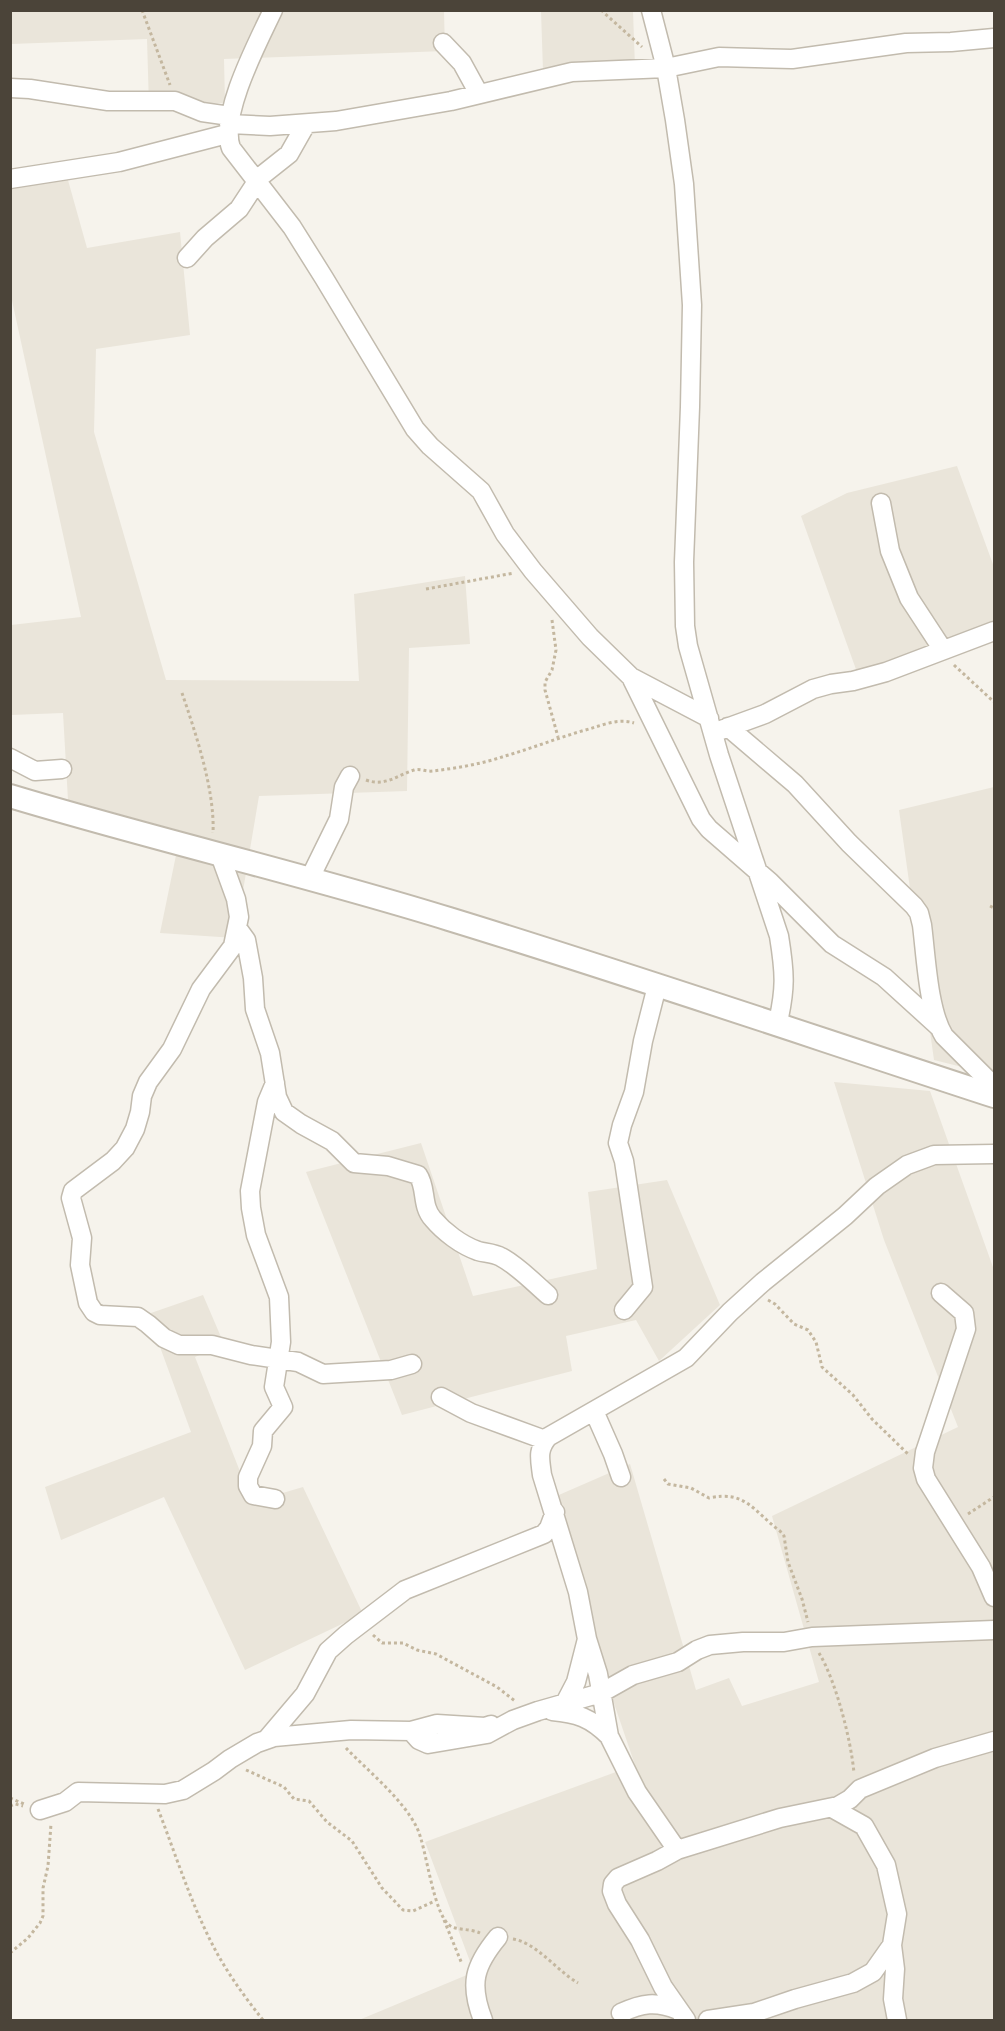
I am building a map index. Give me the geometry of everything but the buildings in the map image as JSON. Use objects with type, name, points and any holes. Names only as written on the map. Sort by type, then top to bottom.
[{"type":"street","points":[[273,10],[254,50],[229,125],[231,148],[292,227],[415,429],[430,446],[481,491],[505,534],[533,571],[590,637],[632,678],[717,726],[795,784],[849,843],[903,894],[919,913],[933,1006],[939,1027],[944,1036],[994,1086]]},
{"type":"street","points":[[651,10],[666,68],[684,184],[692,305],[684,562],[685,626],[688,646],[717,726],[757,871],[779,936],[784,966],[784,994],[777,1026]]},
{"type":"street","points":[[10,179],[119,162],[229,125],[306,124],[417,108],[572,72],[666,68],[719,57],[792,59],[906,43],[994,38]]},
{"type":"street","points":[[443,43],[462,63],[479,94]]},
{"type":"street","points":[[10,88],[108,101],[175,100],[229,125]]},
{"type":"street","points":[[188,258],[204,238],[239,209],[260,177],[290,154],[306,124]]},
{"type":"street","points":[[881,503],[890,551],[909,598],[942,651]]},
{"type":"street","points":[[717,726],[765,714],[813,689],[876,675],[994,631]]},
{"type":"street","points":[[632,678],[700,819],[832,944],[884,977],[939,1027]]},
{"type":"street","points":[[10,758],[35,771],[62,769]]},
{"type":"street","points":[[309,880],[339,819],[344,788],[350,776]]},
{"type":"street","points":[[10,796],[448,919],[729,1008],[777,1026],[994,1096]]},
{"type":"street","points":[[216,854],[236,899],[239,917],[233,946],[192,1005],[172,1049],[147,1082],[135,1129],[125,1148],[113,1161],[73,1191],[71,1198],[82,1238],[80,1265],[88,1303],[94,1312],[108,1317],[138,1317],[164,1338],[179,1345],[212,1345],[306,1364],[323,1374],[383,1371],[412,1364]]},
{"type":"street","points":[[238,929],[246,940],[254,978],[255,1009],[270,1053],[277,1097],[285,1112],[301,1124],[332,1141],[354,1163],[388,1167],[418,1175],[421,1180],[424,1204],[443,1229],[462,1243],[478,1251],[497,1255],[507,1261],[548,1295]]},
{"type":"street","points":[[624,1311],[643,1287],[624,1161],[618,1143],[634,1092],[643,1041],[657,986]]},
{"type":"street","points":[[275,1083],[267,1102],[250,1191],[256,1235],[279,1297],[281,1342],[274,1387],[284,1407],[263,1431],[262,1446],[248,1478],[248,1486],[253,1495],[275,1499]]},
{"type":"street","points":[[677,1850],[637,1792],[609,1736],[598,1674],[587,1639],[578,1592],[542,1475],[541,1445],[545,1440],[686,1358],[747,1297],[878,1186],[907,1165],[934,1155],[994,1154]]},
{"type":"street","points":[[941,1293],[964,1313],[966,1329],[925,1452],[923,1468],[926,1479],[981,1566],[994,1598]]},
{"type":"street","points":[[441,1397],[471,1413],[545,1440]]},
{"type":"street","points":[[594,1411],[621,1477]]},
{"type":"street","points":[[266,1740],[305,1694],[328,1651],[362,1623],[405,1590],[544,1534],[555,1512]]},
{"type":"street","points":[[47,1809],[65,1802],[78,1792],[165,1794],[183,1790],[227,1761],[266,1740],[288,1735],[351,1730],[411,1731],[437,1724],[485,1727],[601,1693],[633,1675],[678,1662],[710,1645],[784,1642],[812,1637],[994,1630]]},
{"type":"street","points":[[564,1705],[576,1682],[587,1639]]},
{"type":"street","points":[[538,1711],[584,1716],[597,1724],[609,1736]]},
{"type":"street","points":[[684,2018],[617,1904],[612,1891],[613,1884],[618,1878],[677,1850],[780,1818],[832,1808],[850,1799],[856,1792],[935,1758],[994,1741]]},
{"type":"street","points":[[856,1792],[864,1826],[886,1865],[897,1914],[892,1945],[895,1969],[892,1999],[897,2020]]},
{"type":"street","points":[[832,1808],[864,1826]]},
{"type":"street","points":[[483,2020],[475,1993],[475,1980],[480,1961],[498,1937]]},
{"type":"street","points":[[708,2020],[753,2013],[853,1983],[873,1972],[892,1945]]},
{"type":"street","points":[[621,2013],[633,2008],[664,2004],[684,2018]]},
{"type":"path","points":[[142,10],[165,67],[175,100]]},
{"type":"path","points":[[601,10],[666,68]]},
{"type":"path","points":[[426,589],[533,571]]},
{"type":"path","points":[[554,594],[551,612],[556,650],[552,670],[545,682],[545,690],[558,737]]},
{"type":"path","points":[[942,651],[994,702]]},
{"type":"path","points":[[182,693],[201,756],[214,812],[216,854]]},
{"type":"path","points":[[350,776],[378,782],[402,776],[414,770],[436,771],[504,757],[558,737],[611,722],[654,721]]},
{"type":"path","points":[[747,1297],[772,1301],[794,1324],[808,1330],[816,1342],[822,1367],[853,1395],[887,1435],[923,1468]]},
{"type":"path","points":[[664,1479],[668,1484],[692,1488],[709,1498],[726,1495],[744,1500],[749,1507],[784,1536],[788,1562],[802,1599],[812,1637],[828,1671],[845,1725],[853,1758],[856,1792]]},
{"type":"path","points":[[954,1522],[994,1497]]},
{"type":"path","points":[[362,1623],[379,1642],[403,1643],[417,1650],[436,1654],[496,1687],[517,1703],[538,1711]]},
{"type":"path","points":[[330,1732],[403,1806],[414,1823],[431,1874],[435,1900],[475,1993]]},
{"type":"path","points":[[227,1761],[272,1784],[284,1787],[294,1799],[309,1801],[327,1822],[352,1841],[382,1888],[403,1910],[413,1911],[435,1900]]},
{"type":"path","points":[[151,1794],[203,1924],[218,1955],[245,1998],[263,2020]]},
{"type":"path","points":[[10,1953],[28,1938],[43,1916],[43,1888],[48,1866],[47,1809]]},
{"type":"path","points":[[435,1900],[446,1921],[452,1927],[520,1940],[578,1983]]},
{"type":"shaded area","points":[[10,11],[444,11],[445,51],[224,59],[225,103],[149,106],[147,39],[11,44]]},
{"type":"shaded area","points":[[541,11],[633,11],[635,68],[543,71]]},
{"type":"shaded area","points":[[66,173],[87,248],[180,232],[190,335],[96,349],[94,432],[166,680],[359,681],[354,594],[465,576],[470,644],[409,648],[407,791],[259,796],[235,938],[160,933],[181,831],[68,800],[63,713],[11,715],[11,625],[81,617],[11,296],[10,186]]},
{"type":"shaded area","points":[[957,466],[994,567],[994,641],[858,675],[801,516],[847,493]]},
{"type":"shaded area","points":[[994,787],[994,1075],[934,1060],[899,810]]},
{"type":"shaded area","points":[[834,1082],[930,1091],[994,1270],[994,2020],[359,2020],[474,1972],[425,1842],[635,1765],[545,1501],[630,1464],[696,1690],[729,1678],[742,1706],[819,1682],[772,1516],[958,1427],[884,1240]]},
{"type":"shaded area","points":[[421,1143],[473,1296],[597,1269],[588,1192],[667,1180],[720,1305],[659,1361],[636,1320],[566,1336],[572,1371],[402,1415],[306,1172]]},
{"type":"shaded area","points":[[203,1295],[224,1344],[195,1357],[252,1502],[303,1487],[363,1614],[245,1670],[164,1497],[61,1540],[45,1487],[191,1432],[148,1314]]}]
